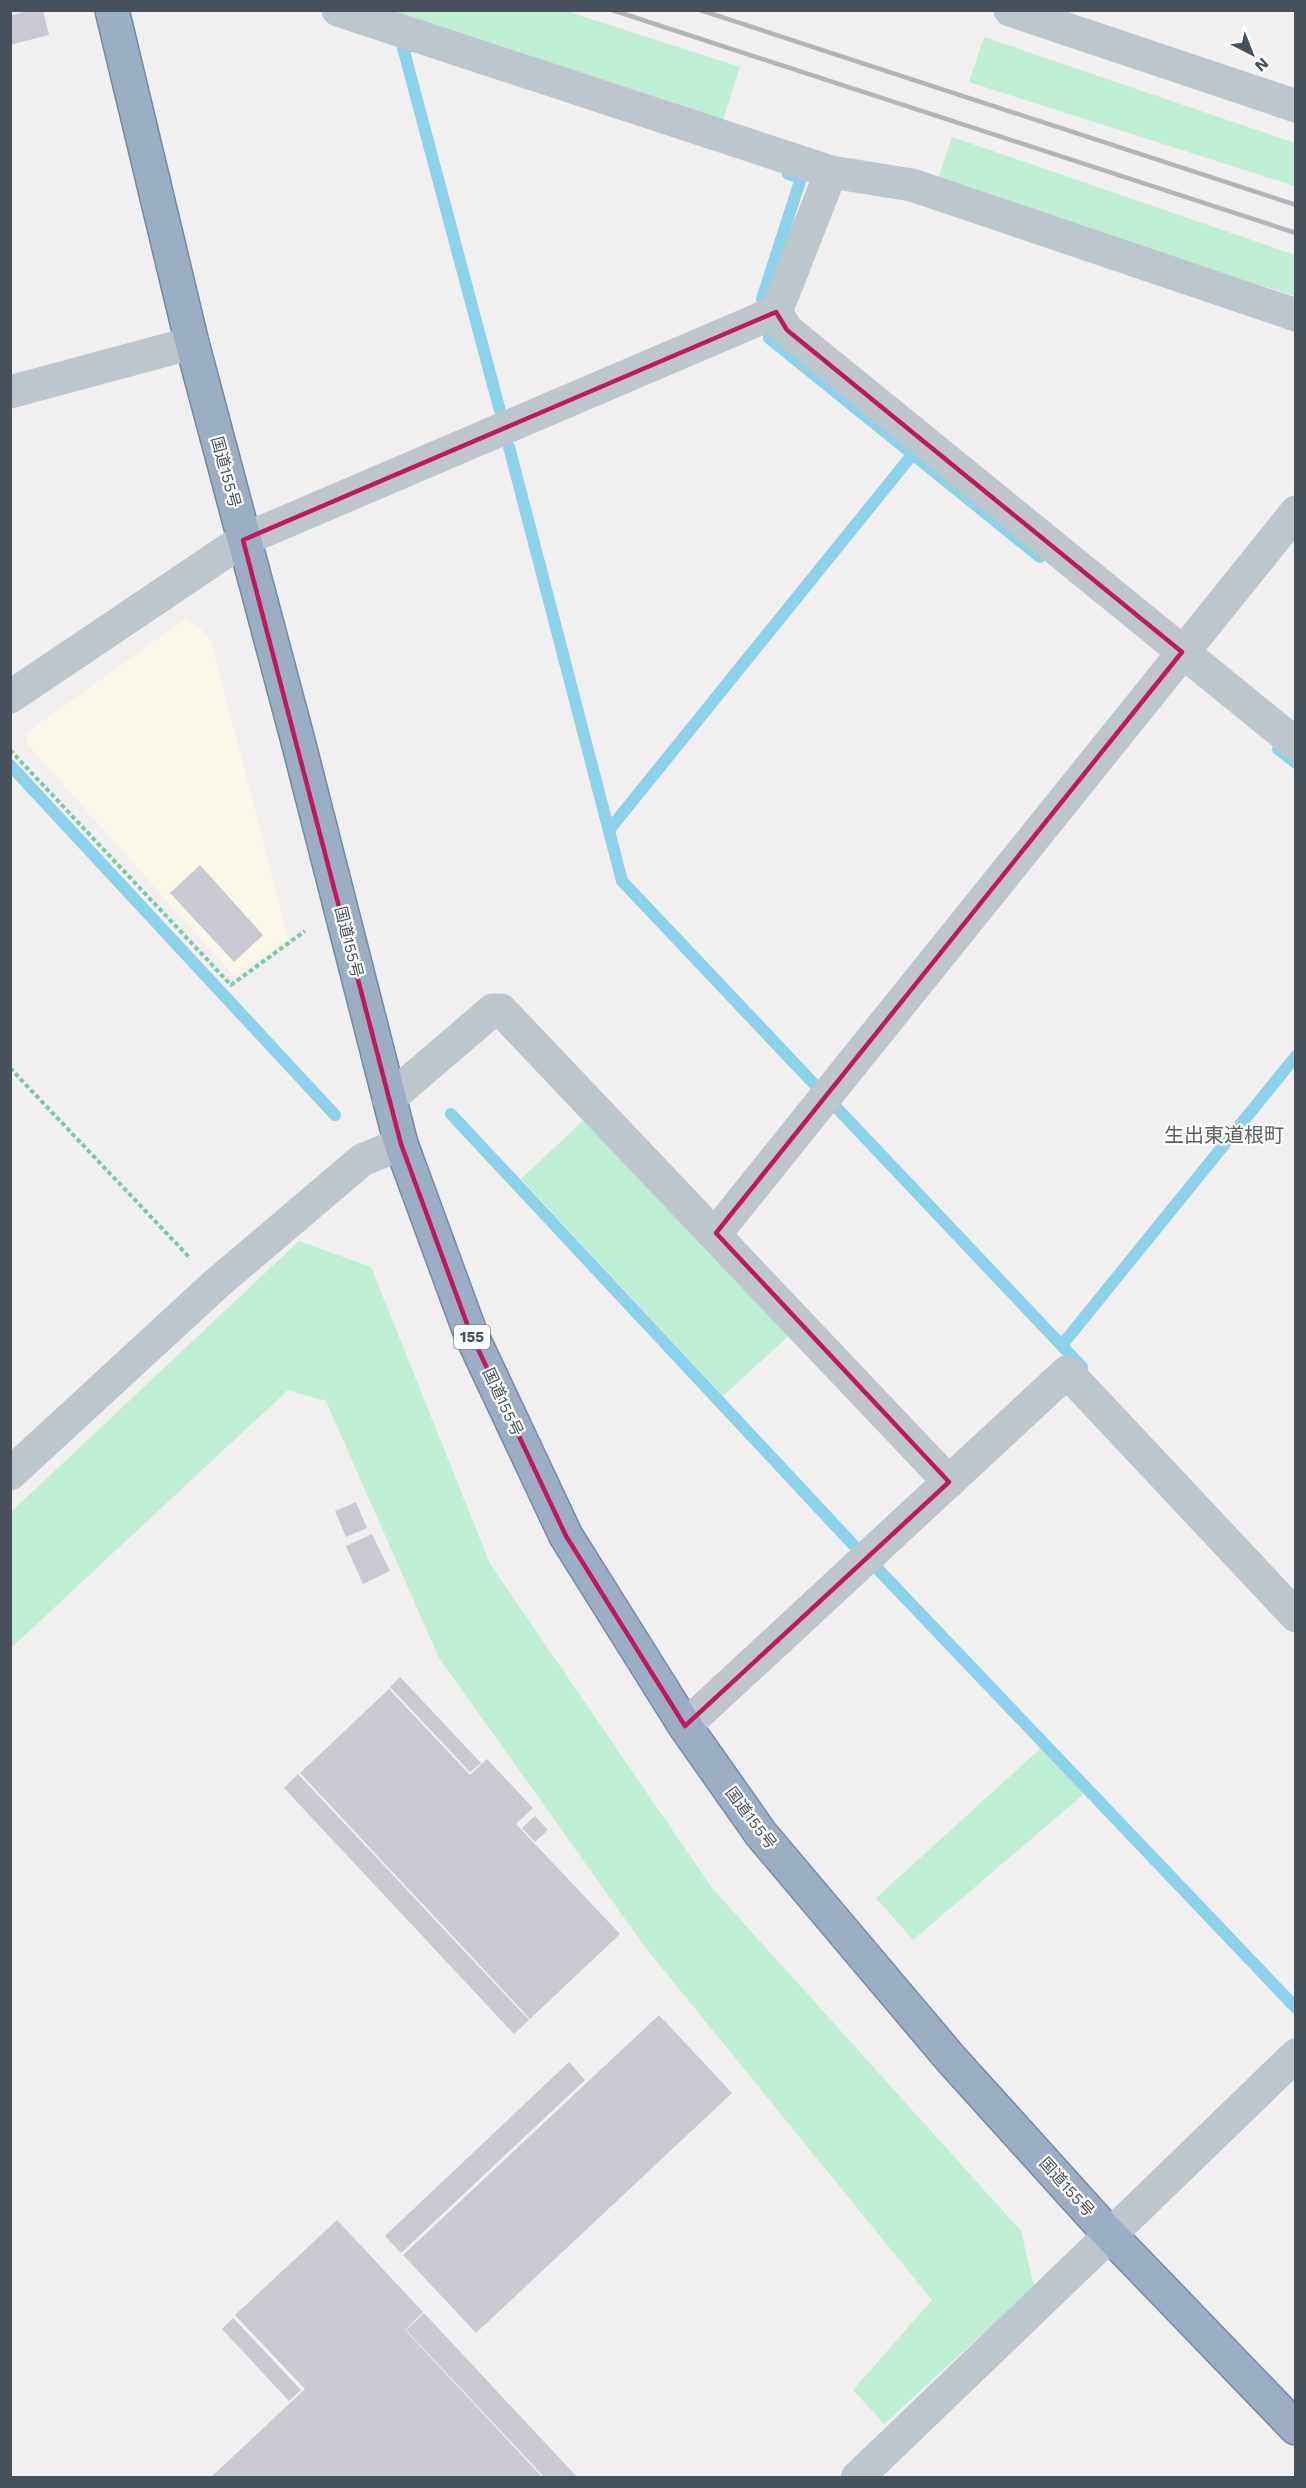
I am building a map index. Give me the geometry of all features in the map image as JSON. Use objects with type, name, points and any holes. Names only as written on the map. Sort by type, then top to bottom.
[{"type":"highway","name":"国道155号","points":[[112,10],[192,343],[298,741],[401,1144],[470,1332],[566,1536],[685,1726],[768,1843],[951,2059],[1110,2235],[1296,2428]]},
{"type":"street","points":[[338,10],[831,172],[912,185],[1296,315]]},
{"type":"street","points":[[1010,10],[1296,106]]},
{"type":"street","points":[[10,696],[243,540],[776,312],[831,172]]},
{"type":"street","points":[[776,312],[787,330],[1296,744]]},
{"type":"street","points":[[10,392],[192,343]]},
{"type":"street","points":[[716,1233],[1296,512]]},
{"type":"street","points":[[389,1099],[493,1010],[501,1010],[716,1233],[949,1482]]},
{"type":"street","points":[[10,1474],[215,1285],[362,1160],[401,1144]]},
{"type":"street","points":[[685,1726],[1066,1372],[1291,1599]]},
{"type":"street","points":[[857,2478],[1296,2055]]},
{"type":"path","points":[[10,750],[231,985],[305,931]]},
{"type":"path","points":[[10,1068],[215,1285]]},
{"type":"highlighted area","points":[[776,312],[787,330],[1182,652],[716,1233],[949,1482],[685,1726],[566,1536],[470,1332],[401,1144],[243,540]]},
{"type":"shaded area","points":[[185,619],[200,628],[211,640],[288,938],[235,977],[28,745],[26,733]]},
{"type":"green space","points":[[386,11],[566,11],[740,67],[722,123]]},
{"type":"green space","points":[[984,37],[1295,143],[1295,186],[969,82]]},
{"type":"green space","points":[[952,137],[1295,255],[1295,296],[937,182]]},
{"type":"green space","points":[[589,1115],[794,1331],[723,1396],[521,1179]]},
{"type":"green space","points":[[299,1241],[371,1267],[490,1564],[712,1888],[1021,2231],[1034,2287],[884,2424],[853,2390],[932,2300],[645,1947],[439,1658],[326,1401],[288,1390],[11,1648],[11,1512]]},
{"type":"green space","points":[[1041,1748],[1084,1794],[913,1940],[876,1898]]},
{"type":"building","points":[[31,10],[43,10],[49,35],[10,45],[10,16]]},
{"type":"building","points":[[200,865],[263,935],[234,962],[170,893]]},
{"type":"building","points":[[356,1502],[367,1528],[346,1537],[335,1511]]},
{"type":"building","points":[[372,1534],[390,1571],[363,1584],[346,1546]]},
{"type":"building","points":[[400,1677],[481,1763],[470,1772],[390,1687]]},
{"type":"building","points":[[389,1689],[470,1775],[487,1759],[533,1808],[516,1824],[620,1934],[530,2019],[300,1773]]},
{"type":"building","points":[[298,1774],[529,2020],[514,2034],[284,1788]]},
{"type":"building","points":[[535,1816],[548,1830],[535,1842],[522,1828]]},
{"type":"building","points":[[659,2015],[732,2093],[476,2333],[403,2255]]},
{"type":"building","points":[[569,2062],[585,2080],[401,2253],[385,2236]]},
{"type":"building","points":[[337,2220],[423,2312],[405,2330],[543,2478],[210,2478],[305,2389],[235,2315]]},
{"type":"building","points":[[424,2313],[578,2478],[545,2478],[406,2330]]},
{"type":"building","points":[[233,2318],[301,2390],[289,2401],[222,2329]]},
{"type":"waterway","points":[[411,46],[402,44],[500,411]]},
{"type":"waterway","points":[[762,299],[801,178],[788,174]]},
{"type":"waterway","points":[[769,338],[1040,557]]},
{"type":"waterway","points":[[509,447],[622,881],[816,1086]]},
{"type":"waterway","points":[[609,830],[912,455]]},
{"type":"waterway","points":[[1278,749],[1296,763]]},
{"type":"waterway","points":[[10,765],[335,1115]]},
{"type":"waterway","points":[[1062,1345],[1296,1056]]},
{"type":"waterway","points":[[835,1106],[1082,1367]]},
{"type":"waterway","points":[[451,1114],[860,1552]]},
{"type":"waterway","points":[[872,1563],[1296,2008]]},
{"type":"railway","points":[[612,10],[1296,233]]},
{"type":"railway","points":[[700,10],[1296,205]]},
{"type":"district","name":"生出東道根町","points":[[1224,1135]]}]
